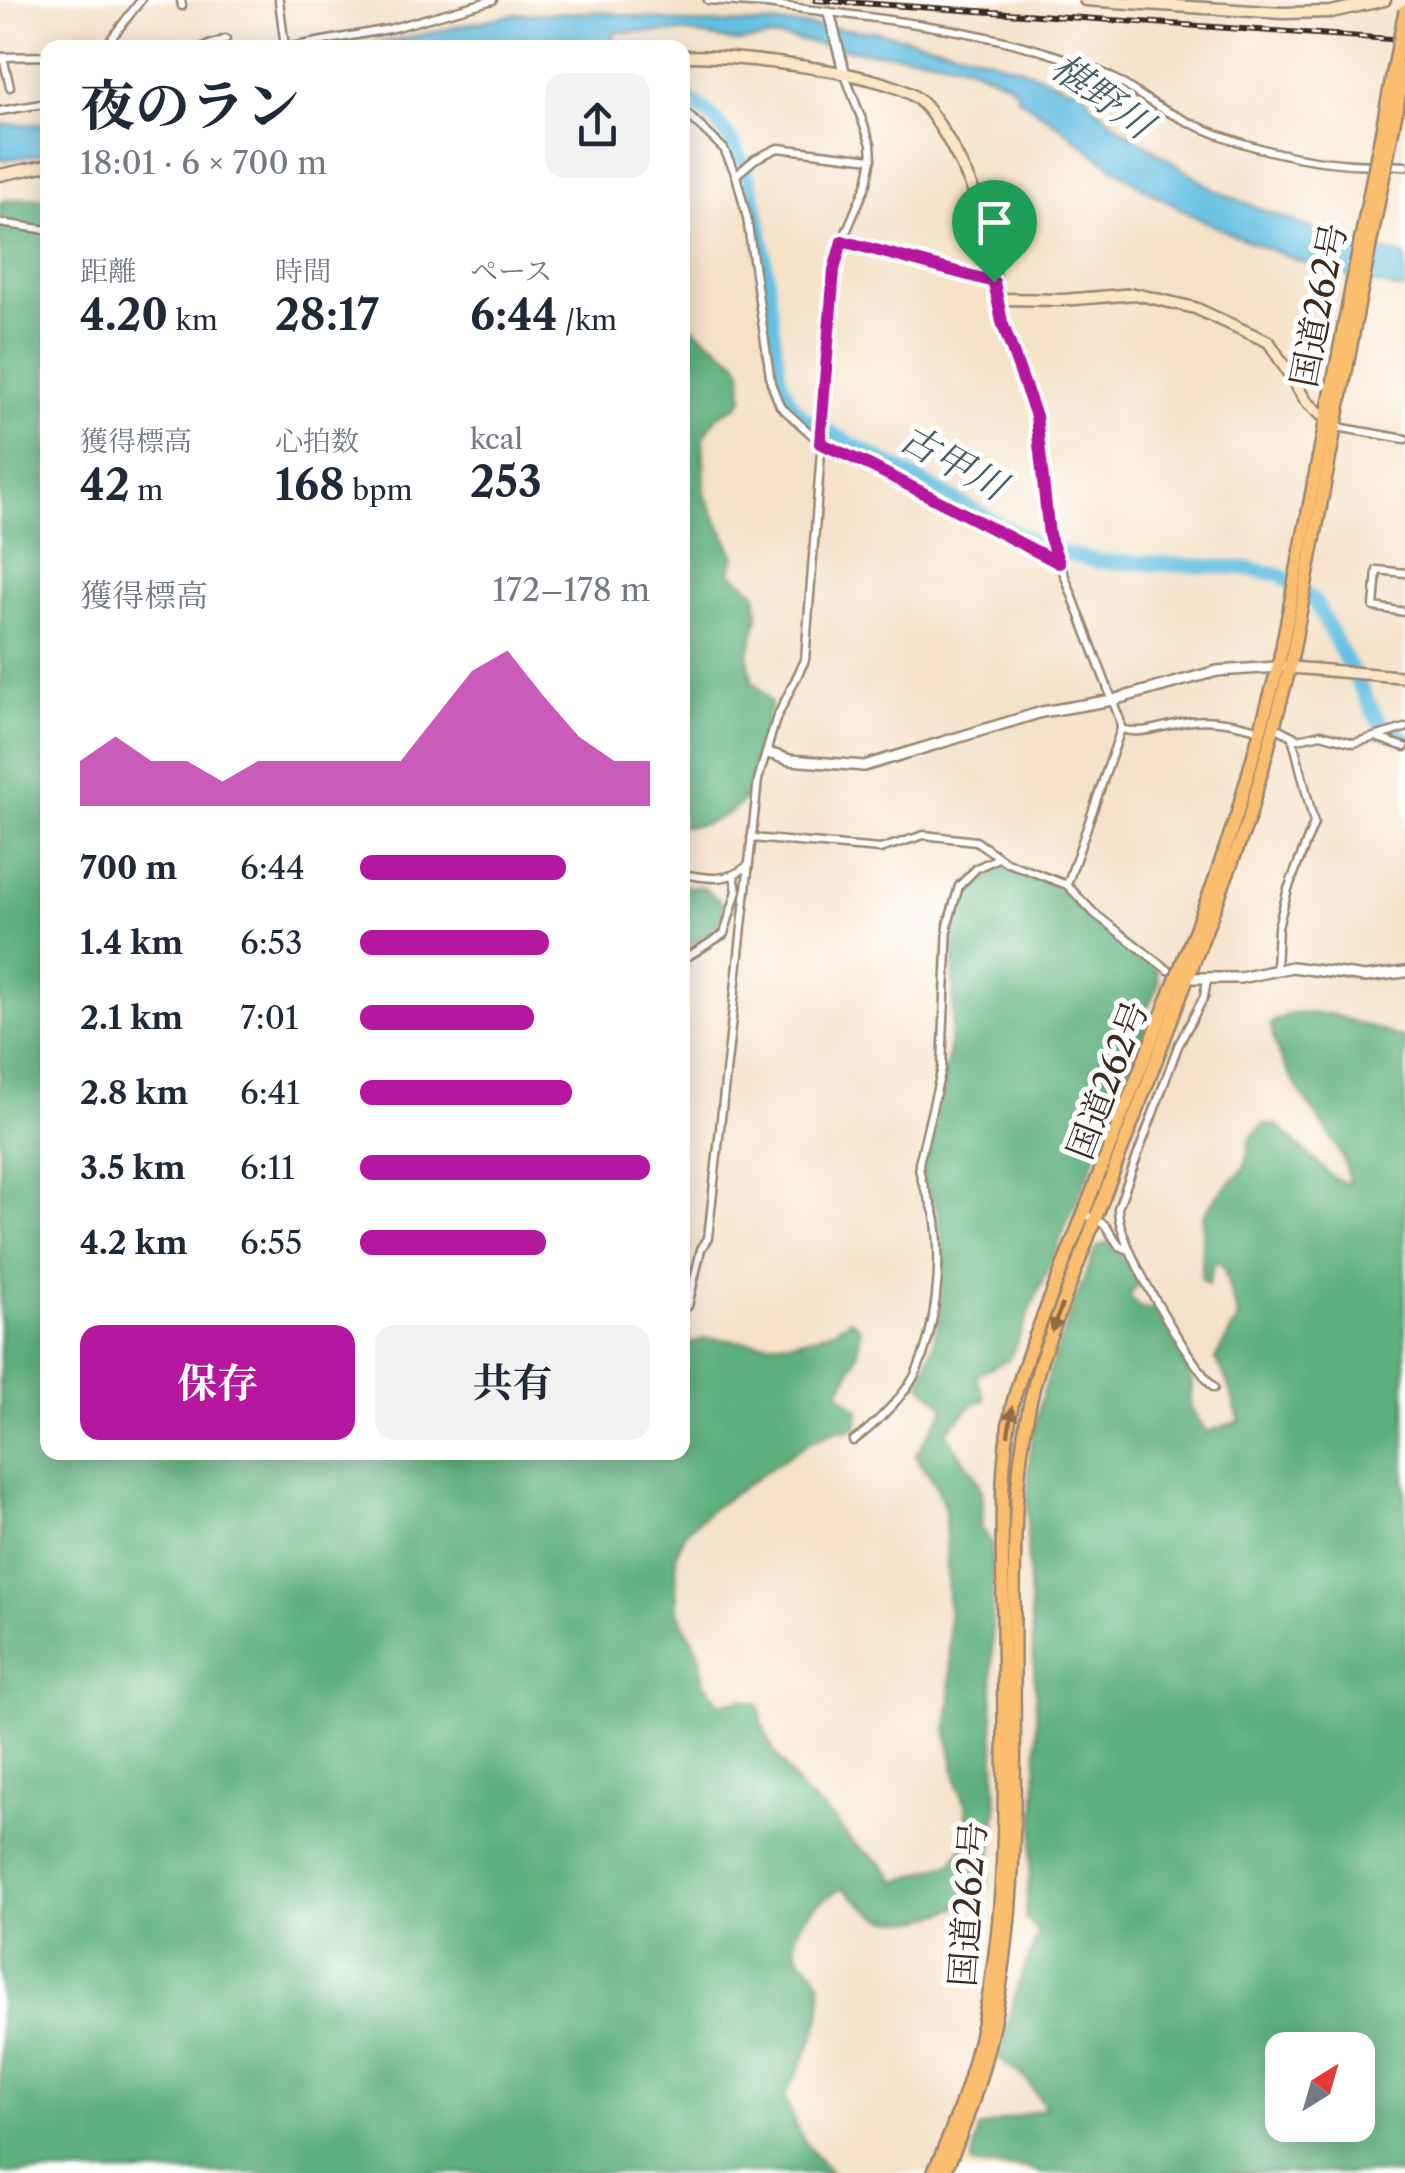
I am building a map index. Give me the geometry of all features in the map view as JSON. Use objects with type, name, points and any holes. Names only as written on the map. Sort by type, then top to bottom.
[{"type":"highway","name":"国道262号","points":[[1284,667],[1290,599],[1300,578],[1337,427],[1353,307],[1405,10]]},
{"type":"highway","name":"国道262号","points":[[932,2173],[978,2055],[998,1947],[1003,1510],[1012,1408],[1031,1348],[1090,1217],[1229,874],[1301,608],[1300,578],[1325,419],[1405,66]]},
{"type":"highway","name":"国道262号","points":[[944,2173],[980,2084],[1002,1995],[1009,1941],[1013,1871],[1014,1513],[1023,1428],[1042,1358],[1090,1217]]},
{"type":"main road","points":[[1085,0],[1282,13],[1331,12],[1385,0]]},
{"type":"main road","points":[[690,56],[844,73],[901,88],[930,111],[984,218],[998,299],[1063,300],[1136,294],[1195,308],[1259,334],[1269,342],[1306,400],[1337,427]]},
{"type":"main road","points":[[0,175],[40,167]]},
{"type":"main road","points":[[1284,667],[1405,677]]},
{"type":"street","points":[[110,40],[140,0]]},
{"type":"street","points":[[279,0],[284,40]]},
{"type":"street","points":[[331,40],[389,30],[494,0]]},
{"type":"street","points":[[708,0],[766,2],[830,15],[901,20],[1035,50],[1107,74],[1191,124],[1298,158],[1329,164],[1405,166]]},
{"type":"street","points":[[690,1297],[701,1248],[708,1238],[758,780],[776,718],[805,660],[834,270],[867,183],[872,159],[871,144],[844,73],[830,15]]},
{"type":"street","points":[[10,87],[1,57],[40,56]]},
{"type":"street","points":[[0,112],[40,104]]},
{"type":"street","points":[[690,117],[724,149],[737,173],[748,218],[760,324],[775,397],[791,418],[820,442],[1058,562]]},
{"type":"street","points":[[737,173],[778,148],[872,159]]},
{"type":"street","points":[[0,222],[40,229]]},
{"type":"street","points":[[842,241],[994,282]]},
{"type":"street","points":[[998,299],[1036,416],[1049,535],[1121,728],[1067,885]]},
{"type":"street","points":[[1337,427],[1405,440]]},
{"type":"street","points":[[1405,573],[1377,570],[1374,607],[1405,612]]},
{"type":"street","points":[[768,753],[790,760],[864,766],[1042,712],[1113,700],[1216,671],[1284,667]]},
{"type":"street","points":[[1121,728],[1132,732],[1194,720],[1219,721],[1268,728],[1298,739],[1322,734],[1354,742],[1405,728]]},
{"type":"street","points":[[1276,968],[1278,927],[1314,822],[1292,736]]},
{"type":"street","points":[[1380,737],[1405,747]]},
{"type":"street","points":[[752,838],[880,849],[924,835],[976,841],[998,858],[1067,885],[1095,914],[1168,970]]},
{"type":"street","points":[[853,1441],[908,1385],[916,1373],[929,1329],[940,1260],[934,1208],[919,1178],[919,1163],[942,1068],[948,924],[959,886],[976,868],[998,858]]},
{"type":"street","points":[[690,875],[721,880],[746,866]]},
{"type":"street","points":[[690,955],[724,934],[736,891],[734,876]]},
{"type":"street","points":[[1194,978],[1240,978],[1276,968],[1310,968],[1366,977],[1405,972]]},
{"type":"street","points":[[1207,980],[1204,998],[1178,1046],[1118,1208],[1122,1233],[1130,1250],[1196,1368],[1214,1388]]},
{"type":"street","points":[[1090,1217],[1104,1224],[1119,1246],[1130,1250]]},
{"type":"green space","points":[[40,199],[40,1460],[690,1460],[690,1343],[711,1339],[786,1342],[827,1333],[850,1319],[860,1329],[859,1347],[838,1392],[859,1410],[858,1426],[809,1442],[710,1510],[684,1534],[676,1555],[677,1610],[701,1657],[703,1681],[720,1704],[742,1699],[759,1704],[763,1727],[775,1753],[802,1792],[834,1819],[850,1840],[884,1865],[897,1882],[953,1862],[962,1847],[968,1808],[958,1786],[947,1731],[951,1698],[945,1509],[936,1485],[915,1456],[945,1408],[920,1382],[938,1322],[942,1280],[939,1218],[923,1175],[933,1143],[950,1040],[957,911],[967,888],[983,871],[1011,868],[1028,873],[1057,888],[1157,971],[1159,984],[1147,1008],[1146,1028],[1117,1106],[1013,1351],[1009,1359],[976,1375],[985,1400],[974,1403],[946,1432],[980,1484],[981,1527],[992,1544],[997,1810],[987,1888],[938,1915],[894,1920],[867,1908],[843,1888],[814,1907],[795,1935],[800,1957],[820,1983],[821,2003],[811,2045],[785,2096],[803,2139],[833,2173],[0,2173],[0,202]]},
{"type":"green space","points":[[690,325],[736,360],[742,370],[743,397],[737,406],[716,417],[703,439],[705,495],[735,557],[730,572],[756,592],[758,617],[748,656],[752,680],[771,703],[745,797],[721,817],[691,826]]},
{"type":"green space","points":[[690,886],[703,887],[726,906],[714,929],[690,946]]},
{"type":"green space","points":[[1289,1014],[1330,1014],[1405,1039],[1405,2173],[1041,2173],[971,2164],[979,2128],[1046,2108],[1025,2078],[999,2058],[1017,1988],[1039,1932],[1025,1918],[1037,1758],[1027,1503],[1038,1411],[1096,1248],[1110,1242],[1140,1282],[1129,1296],[1142,1309],[1157,1309],[1182,1354],[1192,1383],[1190,1406],[1206,1432],[1240,1421],[1215,1359],[1238,1319],[1223,1266],[1215,1261],[1208,1285],[1201,1279],[1203,1216],[1245,1167],[1250,1138],[1263,1125],[1277,1125],[1333,1178],[1349,1184],[1338,1149],[1285,1067],[1271,1023]]},
{"type":"water","points":[[601,12],[686,23],[784,24],[878,32],[1018,67],[1070,88],[1084,88],[1090,103],[1122,129],[1218,192],[1336,239],[1405,257],[1405,290],[1301,261],[1197,218],[1121,173],[1018,98],[1007,82],[967,65],[778,37],[738,42],[688,33],[614,31],[614,40],[396,40],[515,14]]},
{"type":"water","points":[[40,124],[40,155],[0,160],[0,125]]},
{"type":"waterway","name":"古甲川","points":[[690,100],[723,130],[750,183],[764,251],[781,383],[791,404],[804,418],[1041,547],[1096,561],[1244,568],[1281,575],[1315,602],[1376,717],[1386,729],[1405,738]]},
{"type":"railway","points":[[816,0],[1405,40]]},
{"type":"route","points":[[842,241],[994,282],[1002,322],[1036,416],[1049,535],[1059,563],[820,443],[834,270],[842,241]]},
{"type":"water label","name":"椹野川","points":[[1102,96]]}]
